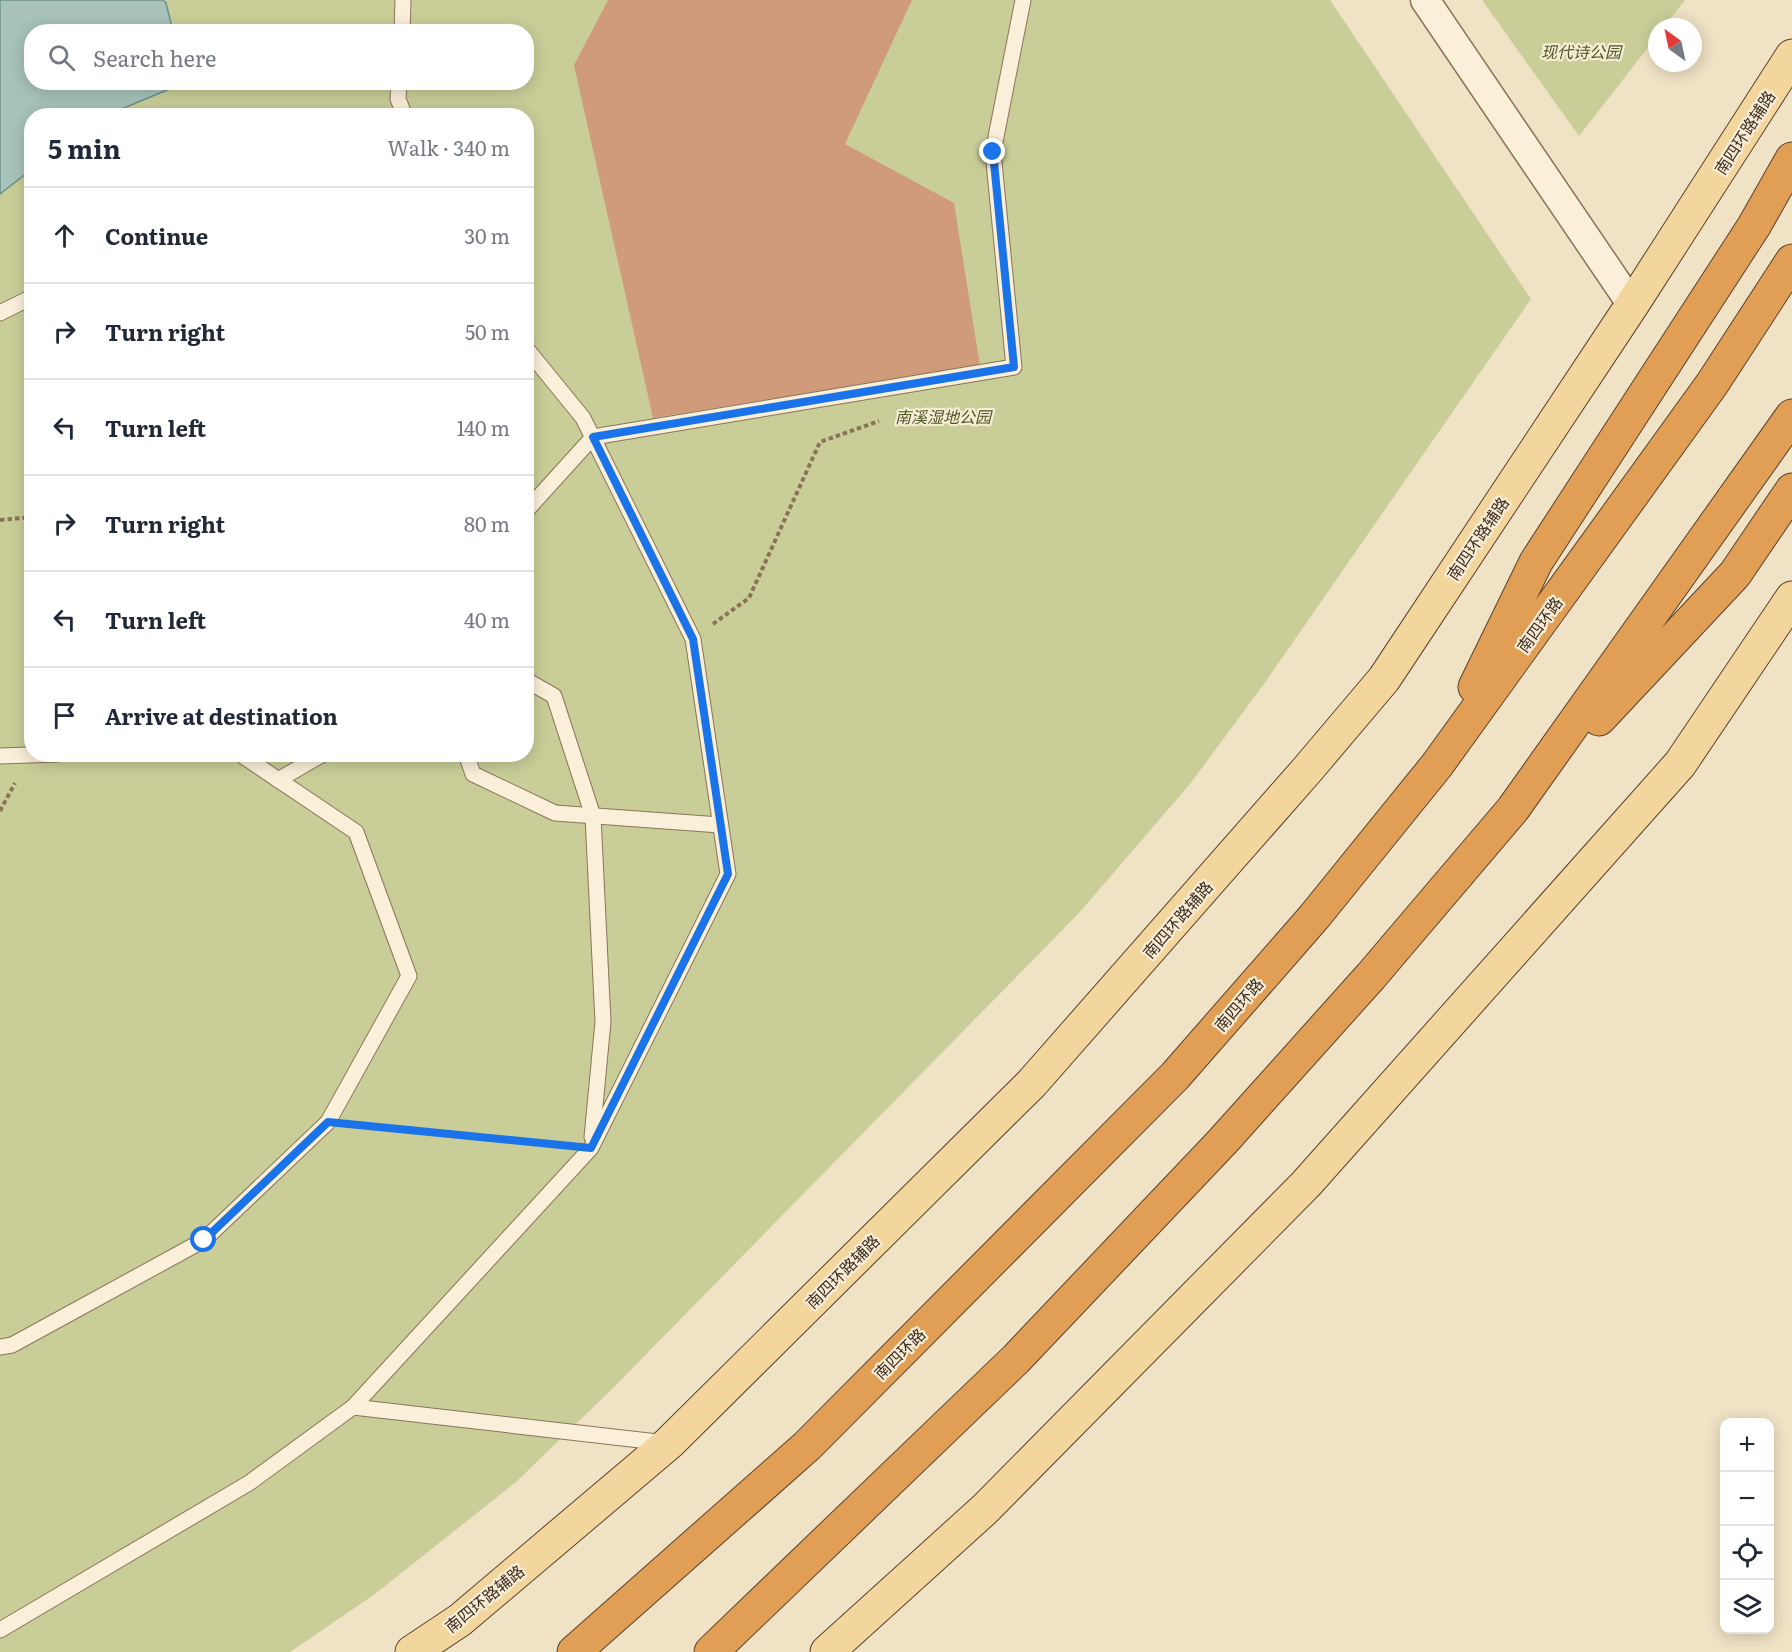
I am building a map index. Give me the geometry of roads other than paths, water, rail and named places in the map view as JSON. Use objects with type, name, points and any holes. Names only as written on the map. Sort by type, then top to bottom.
[{"type":"highway","points":[[1437,765],[1536,562],[1748,236],[1792,159]]},
{"type":"highway","name":"南四环路","points":[[574,1652],[807,1446],[1175,1076],[1314,916],[1437,765],[1712,384],[1792,261]]},
{"type":"highway","points":[[1513,809],[1792,416]]},
{"type":"highway","points":[[711,1652],[1040,1334],[1223,1141],[1371,976],[1513,809],[1736,574],[1792,490]]},
{"type":"highway","points":[[549,1652],[653,1582]]},
{"type":"main road","name":"南四环路辅路","points":[[412,1652],[460,1620],[669,1443],[1032,1083],[1307,770],[1384,679],[1632,305],[1792,56]]},
{"type":"main road","points":[[827,1652],[985,1509],[1306,1184],[1680,764],[1792,598]]},
{"type":"street","points":[[1425,0],[1632,305]]},
{"type":"lane","points":[[402,24],[403,0]]},
{"type":"lane","points":[[534,502],[593,437],[1014,367],[993,152],[1023,0]]},
{"type":"lane","points":[[399,90],[398,99],[402,108]]},
{"type":"lane","points":[[0,313],[24,301]]},
{"type":"lane","points":[[0,1630],[249,1483],[353,1407],[591,1148],[728,874],[693,639],[583,418],[534,358]]},
{"type":"lane","points":[[534,685],[554,696],[593,816],[603,1022],[591,1148]]},
{"type":"lane","points":[[0,756],[24,755]]},
{"type":"lane","points":[[0,1347],[12,1346],[204,1240],[328,1122],[409,976],[356,832],[252,762]]},
{"type":"lane","points":[[278,780],[309,762]]},
{"type":"lane","points":[[469,762],[474,774],[555,813],[720,825]]},
{"type":"lane","points":[[353,1407],[669,1443]]},
{"type":"water","points":[[0,0],[163,0],[166,3],[171,24],[24,24],[24,90],[167,90],[124,108],[24,108],[24,175],[0,194]]},
{"type":"park label","name":"现代诗公园","points":[[1581,51]]},
{"type":"park label","name":"南溪湿地公园","points":[[943,416]]}]
